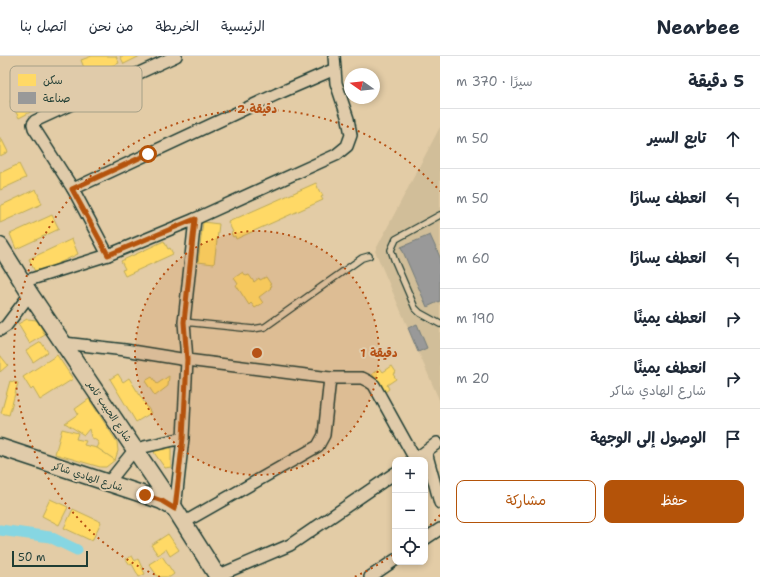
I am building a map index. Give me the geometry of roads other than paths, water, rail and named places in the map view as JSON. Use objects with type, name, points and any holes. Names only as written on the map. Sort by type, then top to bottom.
[{"type":"street","points":[[142,71],[176,56]]},
{"type":"street","points":[[0,330],[6,326],[26,288],[195,219],[336,156],[347,146],[351,135],[348,119],[336,83],[334,56]]},
{"type":"street","points":[[72,189],[334,69]]},
{"type":"street","points":[[53,112],[35,120],[33,124],[34,128],[72,189],[108,255]]},
{"type":"street","points":[[175,509],[183,438],[187,360],[184,322],[195,219]]},
{"type":"street","name":"شارع الحبيب ثامر","points":[[0,246],[26,288],[175,509],[217,576]]},
{"type":"street","points":[[64,343],[330,378],[362,378],[374,385],[413,457]]},
{"type":"street","points":[[183,523],[318,446],[324,435],[330,378]]},
{"type":"street","points":[[108,483],[135,449],[183,438]]},
{"type":"street","points":[[419,457],[437,444]]},
{"type":"street","name":"شارع الهادي شاكر","points":[[0,447],[162,501],[175,509]]},
{"type":"street","points":[[426,452],[440,503]]},
{"type":"street","points":[[217,576],[290,545],[392,475]]},
{"type":"street","points":[[428,537],[440,529]]},
{"type":"street","points":[[370,577],[392,562]]},
{"type":"lane","points":[[439,322],[420,313],[415,308],[391,250],[396,239],[440,215]]},
{"type":"lane","points":[[184,322],[254,329],[265,327],[362,258],[369,256]]},
{"type":"waterway","points":[[0,530],[50,537],[77,550]]}]
